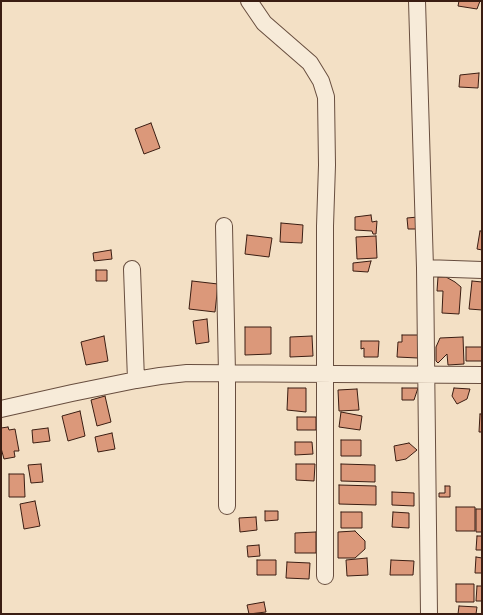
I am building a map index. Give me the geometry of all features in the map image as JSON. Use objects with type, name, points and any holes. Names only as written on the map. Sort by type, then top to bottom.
[{"type":"street","points":[[249,1],[264,23],[310,63],[322,81],[326,97],[325,576]]},
{"type":"street","points":[[417,1],[425,268],[429,614]]},
{"type":"street","points":[[224,226],[227,374],[227,506]]},
{"type":"street","points":[[425,268],[482,270]]},
{"type":"street","points":[[132,269],[136,380]]},
{"type":"street","points":[[1,409],[136,380],[187,373],[482,375]]},
{"type":"building","points":[[459,1],[480,1],[477,9],[458,6]]},
{"type":"building","points":[[479,73],[478,88],[459,87],[460,75]]},
{"type":"building","points":[[151,123],[160,148],[144,154],[135,129]]},
{"type":"building","points":[[371,215],[372,222],[377,221],[376,234],[373,234],[372,231],[355,230],[355,217]]},
{"type":"building","points":[[418,217],[419,229],[408,229],[407,218]]},
{"type":"building","points":[[281,223],[303,225],[302,243],[280,242]]},
{"type":"building","points":[[480,231],[482,231],[482,250],[477,249]]},
{"type":"building","points":[[247,235],[272,238],[269,257],[245,254]]},
{"type":"building","points":[[376,236],[377,258],[357,259],[356,237]]},
{"type":"building","points":[[111,250],[112,259],[94,261],[93,253]]},
{"type":"building","points":[[371,261],[368,272],[353,271],[353,263]]},
{"type":"building","points":[[96,270],[107,270],[107,281],[96,281]]},
{"type":"building","points":[[438,277],[446,277],[461,287],[459,314],[442,313],[443,291],[437,291]]},
{"type":"building","points":[[192,281],[218,284],[215,312],[189,309]]},
{"type":"building","points":[[472,281],[482,282],[482,310],[469,309]]},
{"type":"building","points":[[207,319],[209,342],[196,344],[193,321]]},
{"type":"building","points":[[245,327],[271,327],[271,354],[245,355]]},
{"type":"building","points":[[402,335],[419,335],[418,358],[397,357],[398,342],[402,342]]},
{"type":"building","points":[[104,336],[108,361],[86,365],[81,342]]},
{"type":"building","points":[[312,336],[313,356],[290,357],[290,337]]},
{"type":"building","points":[[463,337],[464,364],[448,365],[447,354],[438,363],[436,361],[436,347],[440,338]]},
{"type":"building","points":[[361,341],[379,341],[378,357],[364,357],[364,348],[361,349]]},
{"type":"building","points":[[466,347],[482,347],[482,361],[466,361]]},
{"type":"building","points":[[288,388],[306,388],[306,412],[287,410]]},
{"type":"building","points":[[402,388],[418,388],[414,400],[402,400]]},
{"type":"building","points":[[454,388],[470,389],[467,399],[457,404],[452,396]]},
{"type":"building","points":[[357,389],[359,410],[339,411],[338,390]]},
{"type":"building","points":[[105,396],[111,422],[97,426],[91,400]]},
{"type":"building","points":[[80,411],[85,436],[68,441],[62,416]]},
{"type":"building","points":[[341,412],[362,416],[360,430],[339,427]]},
{"type":"building","points":[[480,414],[482,414],[482,432],[479,432]]},
{"type":"building","points":[[297,417],[316,417],[316,430],[297,430]]},
{"type":"building","points":[[8,427],[9,430],[15,429],[19,451],[14,451],[15,457],[4,459],[1,448],[1,428]]},
{"type":"building","points":[[48,428],[50,441],[33,443],[32,430]]},
{"type":"building","points":[[112,433],[115,449],[98,452],[95,437]]},
{"type":"building","points":[[341,440],[361,440],[361,456],[341,456]]},
{"type":"building","points":[[295,442],[312,442],[313,454],[295,455]]},
{"type":"building","points":[[409,443],[417,450],[406,459],[396,461],[394,446]]},
{"type":"building","points":[[41,464],[43,482],[31,483],[28,465]]},
{"type":"building","points":[[296,464],[315,464],[314,481],[296,480]]},
{"type":"building","points":[[341,464],[375,465],[375,482],[341,481]]},
{"type":"building","points":[[9,474],[24,474],[25,497],[9,497]]},
{"type":"building","points":[[339,485],[376,486],[376,505],[339,504]]},
{"type":"building","points":[[445,486],[450,486],[450,497],[439,497],[439,493],[445,493]]},
{"type":"building","points":[[392,492],[414,493],[414,506],[392,505]]},
{"type":"building","points":[[35,501],[40,526],[24,529],[20,504]]},
{"type":"building","points":[[456,507],[475,507],[475,531],[456,531]]},
{"type":"building","points":[[476,509],[482,509],[482,532],[476,532]]},
{"type":"building","points":[[265,511],[278,511],[278,520],[265,521]]},
{"type":"building","points":[[341,512],[362,512],[362,528],[341,528]]},
{"type":"building","points":[[393,512],[409,513],[409,528],[392,527]]},
{"type":"building","points":[[256,517],[257,530],[240,532],[239,518]]},
{"type":"building","points":[[355,531],[365,541],[365,549],[355,558],[338,558],[338,532]]},
{"type":"building","points":[[316,532],[316,553],[295,553],[295,533]]},
{"type":"building","points":[[477,536],[482,536],[482,550],[476,550]]},
{"type":"building","points":[[259,545],[260,556],[248,557],[247,546]]},
{"type":"building","points":[[476,557],[482,558],[482,573],[475,573]]},
{"type":"building","points":[[367,558],[368,575],[347,576],[346,560]]},
{"type":"building","points":[[257,560],[276,560],[276,575],[257,575]]},
{"type":"building","points":[[391,560],[414,561],[413,575],[390,575]]},
{"type":"building","points":[[287,562],[310,563],[309,579],[286,578]]},
{"type":"building","points":[[456,584],[474,584],[474,602],[456,602]]},
{"type":"building","points":[[477,586],[482,586],[482,601],[476,601]]},
{"type":"building","points":[[264,602],[266,612],[249,614],[247,605]]},
{"type":"building","points":[[459,606],[477,607],[476,614],[458,614]]}]
